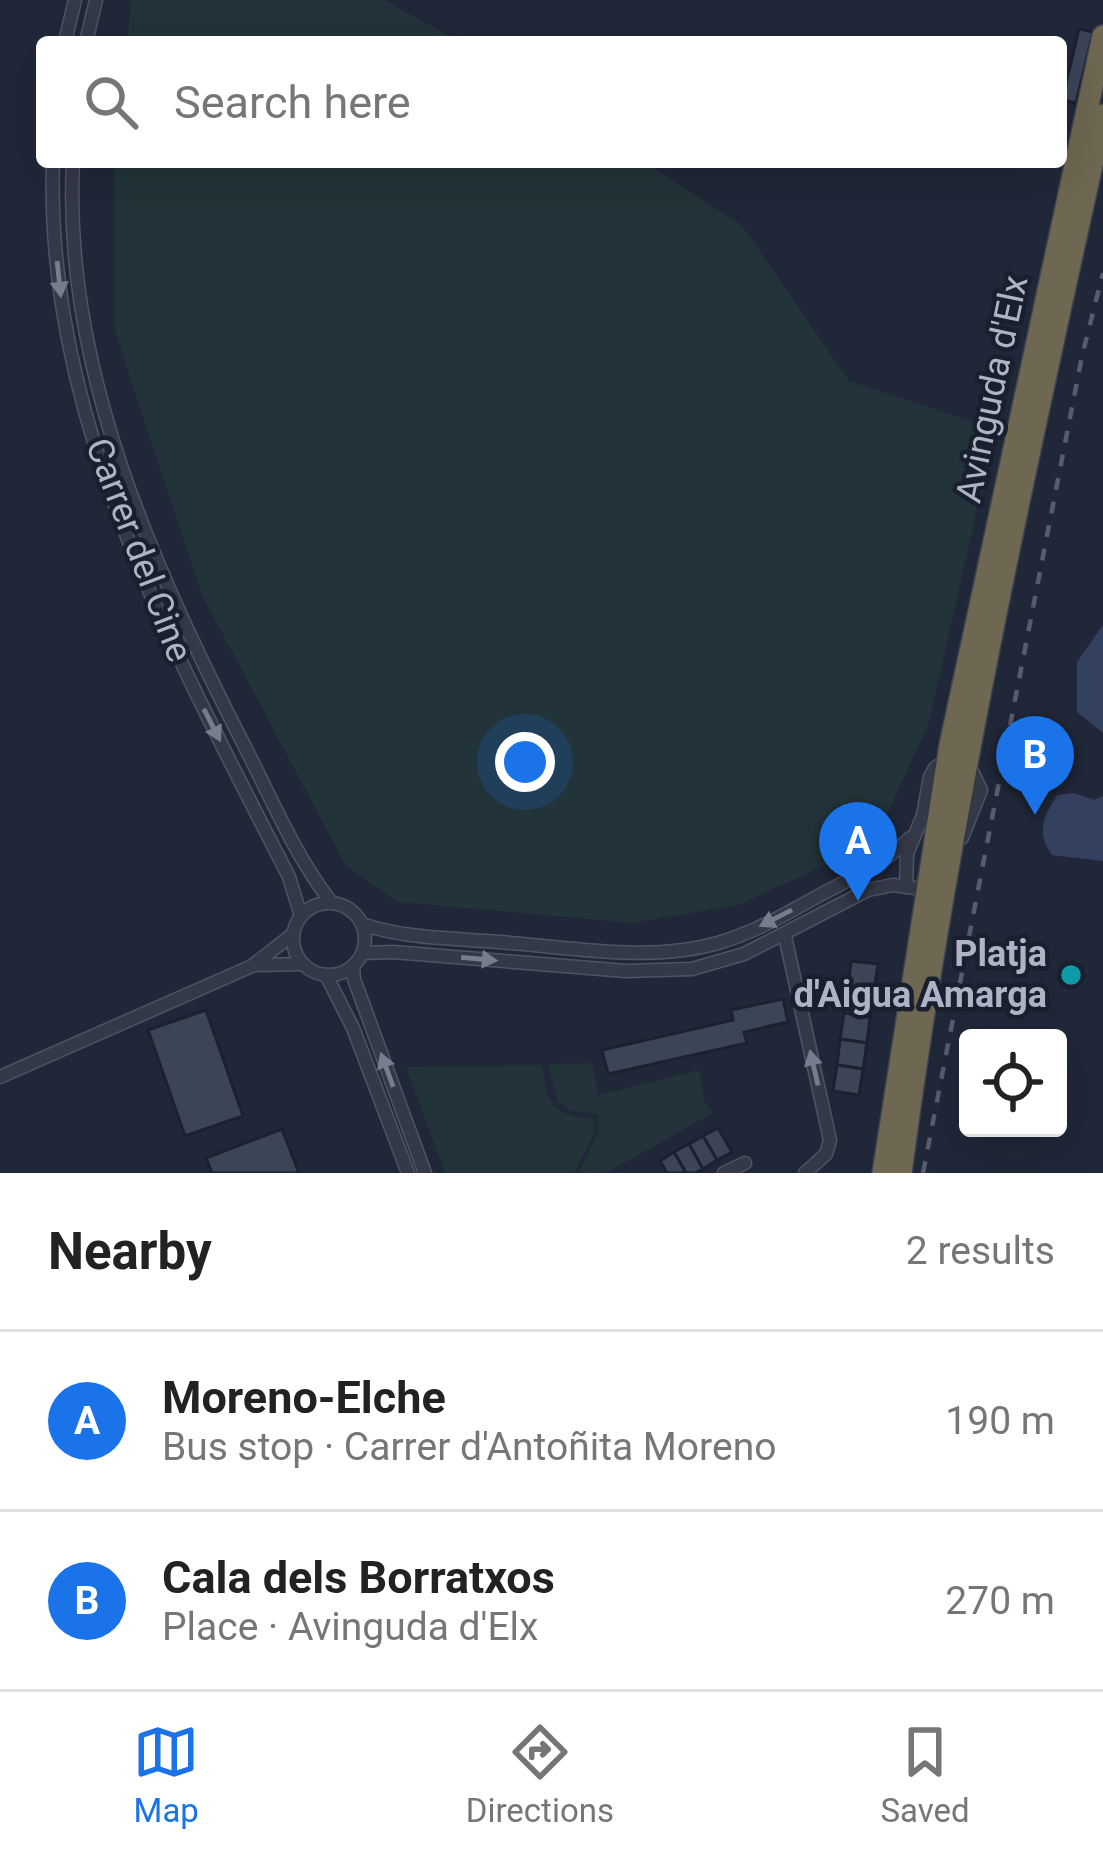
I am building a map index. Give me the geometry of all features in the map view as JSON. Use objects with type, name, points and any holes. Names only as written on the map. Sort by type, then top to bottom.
[{"type":"highway","name":"Avinguda d'Elx","points":[[957,759],[1103,36]]},
{"type":"highway","name":"Avinguda d'Elx","points":[[897,1171],[925,888],[1103,115]]},
{"type":"street","points":[[66,36],[75,0]]},
{"type":"street","points":[[88,36],[97,0]]},
{"type":"street","name":"Carrer del Cine","points":[[53,168],[60,295],[71,354],[107,480],[159,615],[289,877],[301,916]]},
{"type":"street","name":"Carrer del Cine","points":[[73,168],[73,224],[90,350],[148,540],[307,869],[332,902]]},
{"type":"street","name":"Avinguda d'Elx","points":[[925,888],[911,837],[923,815],[930,777],[957,759]]},
{"type":"street","points":[[0,1077],[252,966],[293,934],[301,916],[320,903],[350,909],[362,924],[395,933],[626,951],[691,949],[739,936],[778,918],[892,856],[911,837]]},
{"type":"street","points":[[363,953],[657,972],[721,962],[785,936],[868,890],[925,888]]},
{"type":"street","points":[[326,975],[353,966],[363,953],[362,924]]},
{"type":"street","points":[[293,934],[296,955],[303,964],[326,975],[353,1028],[408,1173]]},
{"type":"street","points":[[785,936],[830,1140],[826,1154],[805,1173]]},
{"type":"street","points":[[252,966],[303,964]]},
{"type":"street","points":[[353,966],[425,1173]]},
{"type":"shaded area","points":[[131,0],[384,0],[450,36],[128,36]]},
{"type":"shaded area","points":[[114,168],[654,168],[742,225],[849,381],[995,429],[929,723],[874,843],[738,905],[632,923],[398,902],[346,866],[201,593],[115,331]]},
{"type":"shaded area","points":[[593,1063],[598,1095],[699,1070],[705,1102],[713,1113],[606,1173],[579,1173],[599,1131],[598,1114],[572,1111],[558,1102],[548,1064]]},
{"type":"shaded area","points":[[542,1065],[554,1106],[569,1115],[594,1119],[593,1136],[574,1173],[445,1173],[406,1067]]},
{"type":"water","points":[[1103,625],[1103,733],[1077,712],[1077,662]]},
{"type":"water","points":[[1073,793],[1094,800],[1103,796],[1103,861],[1052,855],[1047,847],[1043,825],[1048,811],[1057,795]]},
{"type":"building","points":[[1079,29],[1093,32],[1076,103],[1067,101],[1067,79]]},
{"type":"building","points":[[851,961],[878,964],[874,991],[848,987]]},
{"type":"building","points":[[848,987],[874,991],[870,1017],[844,1013]]},
{"type":"building","points":[[783,999],[788,1022],[744,1032],[747,1043],[608,1074],[602,1050],[733,1020],[731,1010]]},
{"type":"building","points":[[206,1010],[243,1116],[185,1136],[148,1030]]},
{"type":"building","points":[[844,1013],[870,1017],[867,1043],[840,1039]]},
{"type":"building","points":[[840,1039],[867,1043],[863,1069],[837,1065]]},
{"type":"building","points":[[837,1065],[863,1069],[859,1095],[833,1091]]},
{"type":"building","points":[[718,1128],[732,1152],[717,1160],[703,1136]]},
{"type":"building","points":[[282,1129],[299,1173],[212,1173],[206,1158]]},
{"type":"building","points":[[703,1136],[717,1160],[703,1169],[689,1144]]},
{"type":"building","points":[[689,1144],[703,1169],[695,1173],[686,1173],[674,1152]]},
{"type":"building","points":[[674,1152],[686,1173],[667,1173],[660,1161]]},
{"type":"railway","points":[[923,1173],[1082,356],[1103,273]]},
{"type":"place","name":"Cala dels Borratxos","points":[[1035,815]]},
{"type":"place","name":"Moreno-Elche","points":[[858,901]]},
{"type":"place","name":"Platja d'Aigua Amarga","points":[[1071,975]]}]
